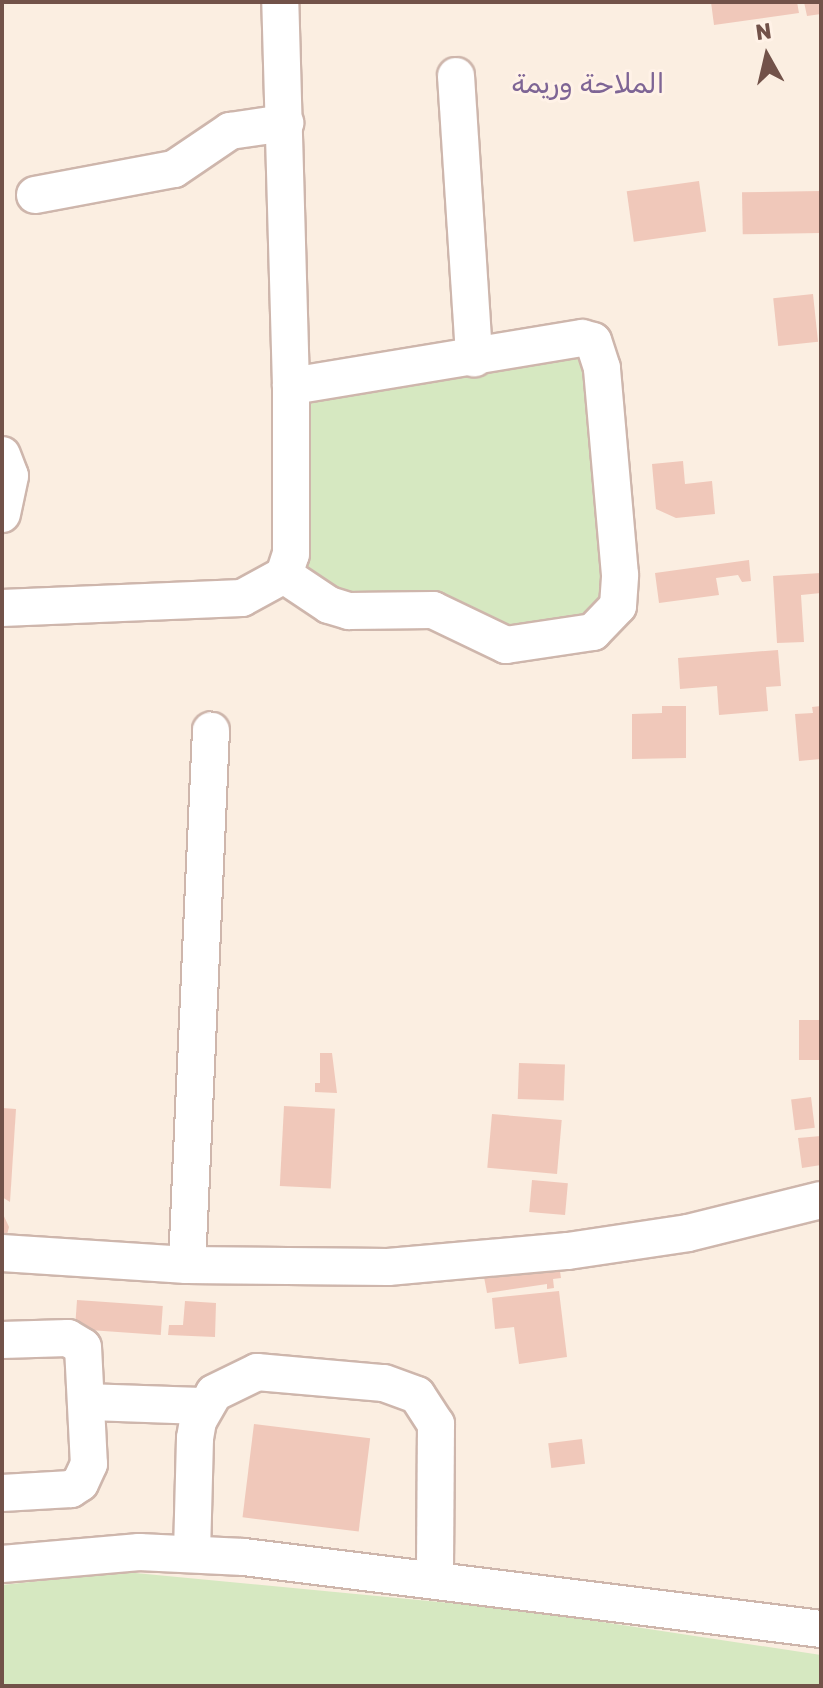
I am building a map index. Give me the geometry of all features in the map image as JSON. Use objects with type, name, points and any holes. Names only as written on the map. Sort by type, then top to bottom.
[{"type":"street","points":[[2,608],[242,598],[284,575],[291,554],[291,386],[280,2]]},
{"type":"street","points":[[456,76],[474,358]]},
{"type":"street","points":[[35,195],[174,169],[230,131],[285,123]]},
{"type":"street","points":[[284,575],[329,605],[349,611],[433,610],[506,645],[593,632],[608,620],[618,606],[620,575],[597,349],[582,338],[291,386]]},
{"type":"street","points":[[2,455],[10,476],[2,514]]},
{"type":"street","points":[[187,1265],[211,731]]},
{"type":"street","points":[[2,1253],[187,1265],[388,1267],[568,1251],[688,1233],[821,1200]]},
{"type":"street","points":[[2,1340],[76,1341],[86,1355],[89,1464],[80,1483],[60,1490],[2,1493]]},
{"type":"street","points":[[192,1553],[195,1438],[205,1406],[227,1383],[257,1372],[384,1383],[417,1395],[429,1408],[438,1442],[435,1580]]},
{"type":"street","points":[[88,1402],[205,1406]]},
{"type":"street","points":[[2,1564],[87,1555],[192,1553],[821,1629]]},
{"type":"green space","points":[[582,338],[620,575],[593,632],[468,627],[349,611],[291,554],[291,386]]},
{"type":"green space","points":[[125,1572],[523,1610],[821,1655],[821,1686],[2,1686],[2,1585]]},
{"type":"building","points":[[711,2],[797,2],[799,13],[714,25]]},
{"type":"building","points":[[804,2],[821,2],[821,14],[807,16]]},
{"type":"building","points":[[699,181],[706,232],[634,242],[627,191]]},
{"type":"building","points":[[820,191],[821,233],[743,234],[742,192]]},
{"type":"building","points":[[813,294],[818,342],[778,346],[773,298]]},
{"type":"building","points":[[683,461],[685,484],[712,481],[715,514],[676,518],[656,509],[652,464]]},
{"type":"building","points":[[749,560],[751,581],[742,582],[738,575],[716,578],[719,595],[659,603],[655,573]]},
{"type":"building","points":[[821,573],[821,593],[801,595],[804,642],[777,643],[773,576]]},
{"type":"building","points":[[778,650],[781,686],[766,687],[768,711],[719,715],[717,686],[680,689],[678,658]]},
{"type":"building","points":[[662,706],[686,706],[686,758],[632,759],[632,714],[662,713]]},
{"type":"building","points":[[821,706],[821,759],[799,761],[795,714],[813,713],[812,707]]},
{"type":"building","points":[[799,1020],[821,1020],[821,1060],[799,1060]]},
{"type":"building","points":[[320,1053],[332,1053],[337,1093],[315,1092],[315,1083],[320,1083]]},
{"type":"building","points":[[519,1063],[565,1065],[564,1101],[518,1099]]},
{"type":"building","points":[[811,1097],[815,1128],[795,1130],[791,1099]]},
{"type":"building","points":[[284,1106],[335,1109],[331,1189],[280,1186]]},
{"type":"building","points":[[2,1108],[16,1109],[10,1202],[2,1197]]},
{"type":"building","points":[[492,1114],[562,1120],[557,1174],[487,1168]]},
{"type":"building","points":[[821,1136],[821,1165],[802,1168],[798,1138]]},
{"type":"building","points":[[532,1180],[568,1183],[565,1215],[529,1212]]},
{"type":"building","points":[[2,1212],[9,1227],[3,1250],[2,1250]]},
{"type":"building","points":[[551,1265],[552,1272],[560,1271],[561,1278],[553,1279],[554,1288],[547,1289],[547,1284],[487,1293],[484,1277],[539,1273],[538,1267]]},
{"type":"building","points":[[559,1291],[567,1357],[519,1364],[514,1327],[495,1329],[492,1298]]},
{"type":"building","points":[[77,1300],[163,1306],[161,1335],[75,1329]]},
{"type":"building","points":[[185,1301],[216,1303],[215,1337],[168,1335],[169,1325],[183,1325]]},
{"type":"building","points":[[254,1424],[370,1438],[359,1532],[243,1517]]},
{"type":"building","points":[[582,1439],[585,1464],[551,1468],[548,1443]]},
{"type":"district","name":"الملاحة وريمة","points":[[588,84]]}]
